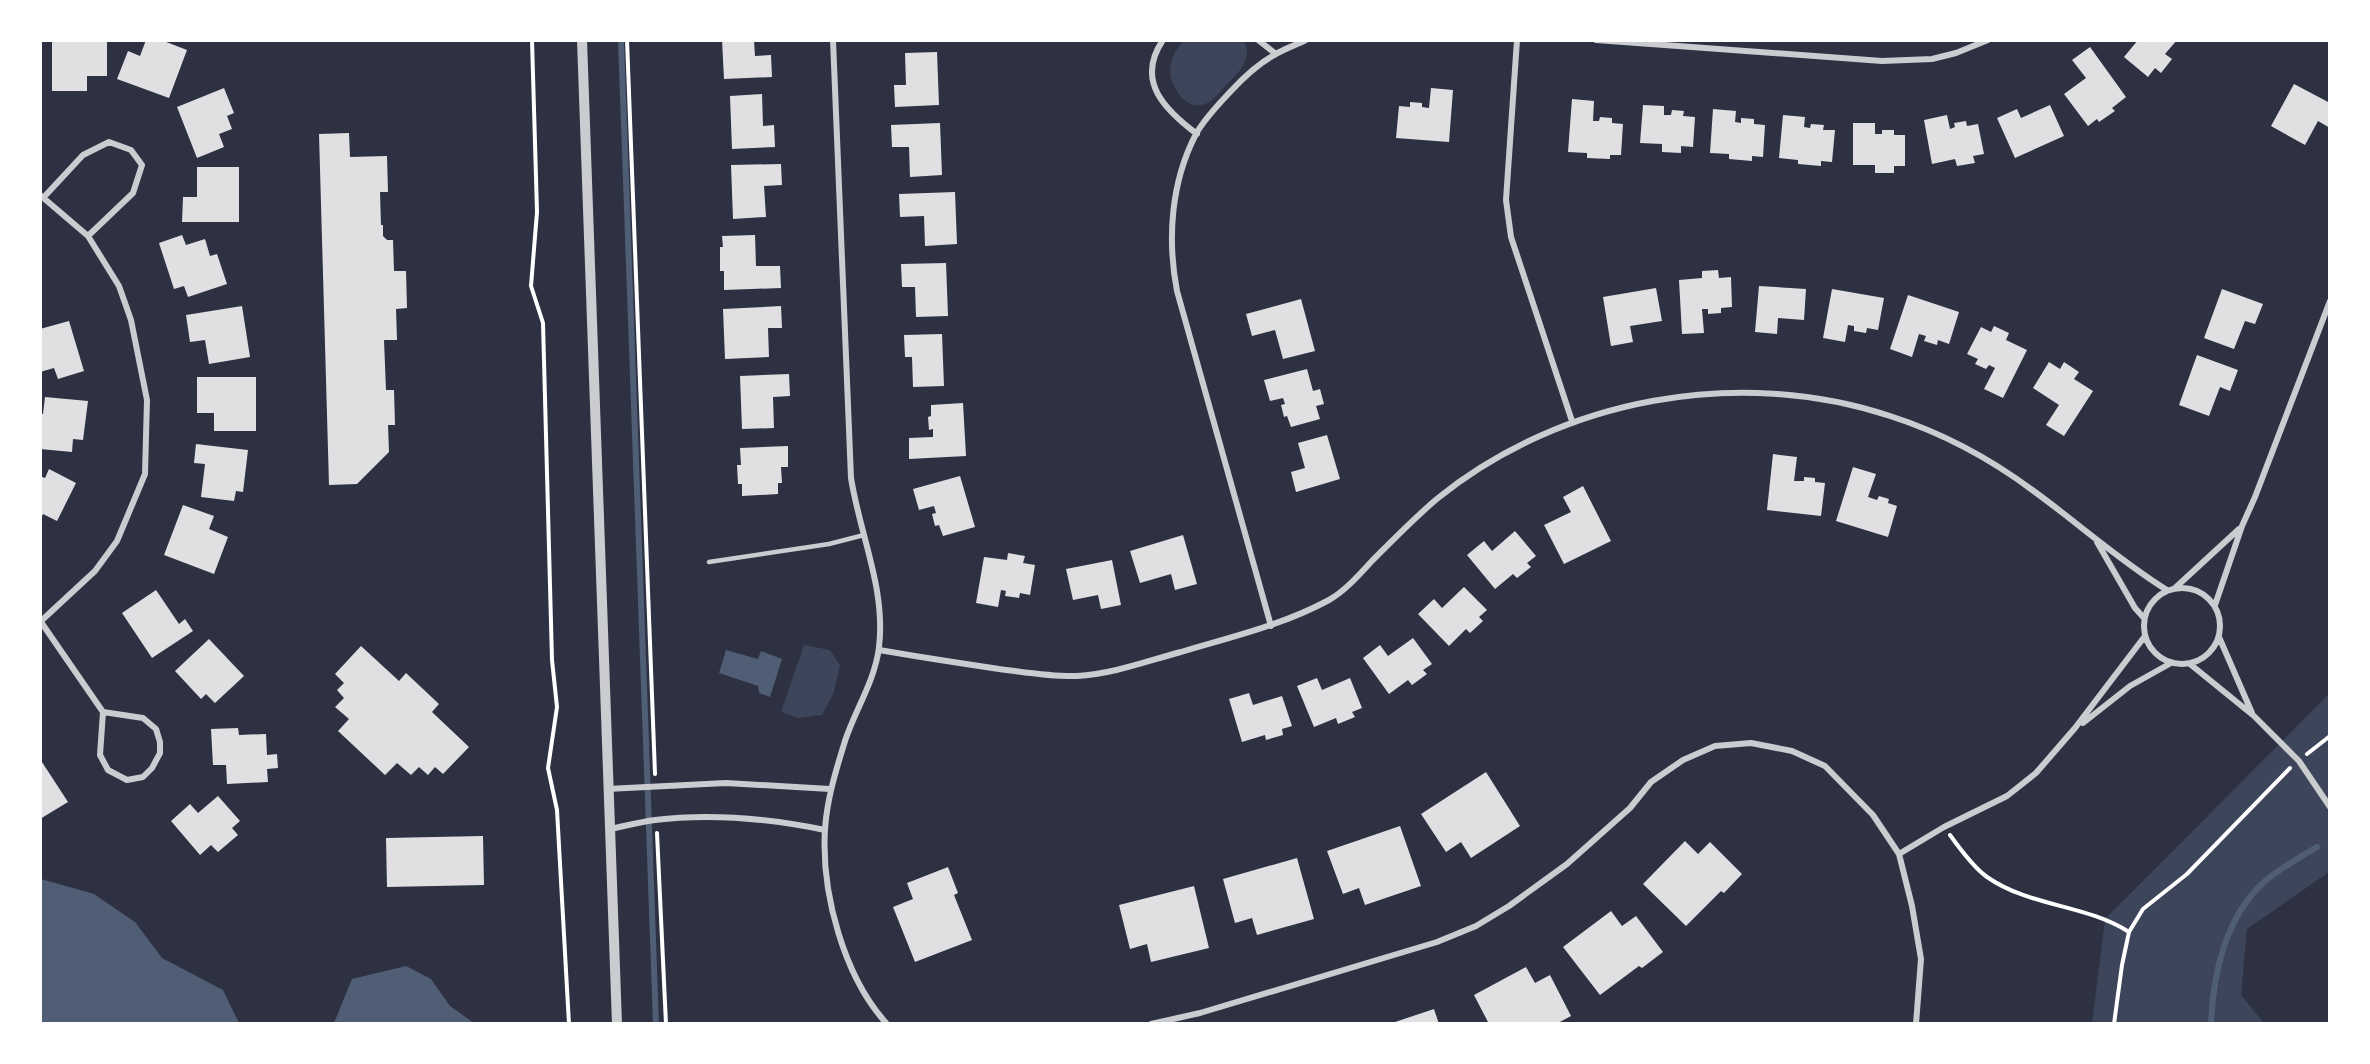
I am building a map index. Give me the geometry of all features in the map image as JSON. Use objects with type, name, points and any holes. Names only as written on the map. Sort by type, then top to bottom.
[{"type":"street","points":[[582,40],[617,1023]]},
{"type":"street","points":[[833,40],[850,459],[855,501],[878,588],[880,611],[879,650],[869,685],[846,738],[830,789],[825,830],[830,897],[838,931],[861,988],[874,1009],[887,1023]]},
{"type":"street","points":[[1163,40],[1156,51],[1152,68],[1157,94],[1178,120],[1197,134]]},
{"type":"street","points":[[1258,40],[1276,54]]},
{"type":"street","points":[[1271,626],[1177,291],[1171,237],[1178,190],[1187,156],[1197,134],[1213,110],[1248,73],[1276,54],[1306,40]]},
{"type":"street","points":[[1517,40],[1507,180],[1508,220],[1511,237],[1572,422]]},
{"type":"street","points":[[1596,40],[1882,61],[1932,59],[1956,53],[1988,40]]},
{"type":"street","points":[[88,236],[133,193],[142,165],[131,150],[109,142],[83,155],[42,196],[88,236],[119,286],[131,320],[147,400],[145,474],[117,541],[95,571],[41,622],[103,712],[100,755],[108,770],[127,780],[143,777],[152,768],[160,753],[160,742],[156,729],[143,718],[103,712]]},
{"type":"street","points":[[2215,605],[2199,592],[2190,589],[2167,590],[2154,599],[2144,618],[2145,636],[2150,648],[2171,663],[2190,663],[2209,654],[2219,637],[2221,626],[2215,605],[2242,526],[2330,301]]},
{"type":"street","points":[[879,650],[1017,671],[1076,676],[1112,671],[1271,626],[1332,599],[1417,516],[1469,476],[1530,440],[1572,422],[1653,401],[1697,394],[1804,396],[1892,416],[1966,447],[2036,492],[2095,539],[2167,590]]},
{"type":"street","points":[[2175,588],[2242,526]]},
{"type":"street","points":[[2095,539],[2135,608],[2144,618]]},
{"type":"street","points":[[1899,854],[1944,827],[2007,796],[2036,773],[2075,728],[2145,636]]},
{"type":"street","points":[[2219,637],[2254,716]]},
{"type":"street","points":[[2075,728],[2130,686],[2171,663]]},
{"type":"street","points":[[2190,663],[2254,716],[2299,761],[2330,807]]},
{"type":"street","points":[[1151,1023],[1200,1013],[1437,942],[1476,926],[1509,906],[1567,864],[1630,808],[1651,782],[1683,760],[1715,746],[1751,743],[1792,751],[1825,766],[1873,815],[1899,854],[1922,959],[1916,1023]]},
{"type":"street","points":[[607,789],[726,783],[830,789]]},
{"type":"street","points":[[610,829],[656,820],[745,818],[825,830]]},
{"type":"lane","points":[[710,562],[829,544],[864,535]]},
{"type":"path","points":[[532,40],[537,212],[531,286],[543,323],[552,660],[557,707],[548,768],[557,810],[568,1023]]},
{"type":"path","points":[[627,40],[639,407],[656,787]]},
{"type":"path","points":[[2114,1023],[2129,932],[2143,909],[2187,874],[2255,802],[2330,736]]},
{"type":"path","points":[[656,820],[666,1023]]},
{"type":"path","points":[[1944,827],[1986,876],[2014,892],[2088,912],[2112,921],[2129,932]]},
{"type":"shaded area","points":[[1184,41],[1244,41],[1246,47],[1246,58],[1241,69],[1211,101],[1204,104],[1197,105],[1185,101],[1171,78],[1170,68],[1173,58]]},
{"type":"shaded area","points":[[804,645],[830,650],[840,665],[834,692],[822,715],[798,718],[781,712]]},
{"type":"shaded area","points":[[726,650],[758,659],[761,651],[782,659],[770,697],[759,693],[758,686],[719,673]]},
{"type":"shaded area","points":[[2329,694],[2329,872],[2247,929],[2241,995],[2264,1023],[2092,1024],[2105,919]]},
{"type":"shaded area","points":[[41,879],[94,894],[135,922],[162,958],[223,990],[239,1023],[41,1023]]},
{"type":"shaded area","points":[[406,966],[431,979],[450,1006],[474,1023],[334,1023],[352,979]]},
{"type":"building","points":[[52,40],[107,40],[107,76],[87,76],[87,91],[52,91]]},
{"type":"building","points":[[146,40],[161,40],[187,50],[169,98],[117,79],[128,51],[140,56]]},
{"type":"building","points":[[722,40],[754,40],[755,56],[771,55],[772,77],[724,79]]},
{"type":"building","points":[[2138,40],[2177,40],[2165,54],[2172,59],[2161,73],[2155,68],[2148,77],[2124,57]]},
{"type":"building","points":[[2090,47],[2126,97],[2112,108],[2115,111],[2099,122],[2097,119],[2088,126],[2064,94],[2086,78],[2072,60]]},
{"type":"building","points":[[937,52],[939,105],[895,107],[894,85],[906,85],[905,53]]},
{"type":"building","points":[[2294,84],[2330,103],[2330,128],[2318,121],[2305,145],[2271,126]]},
{"type":"building","points":[[224,88],[234,113],[227,116],[232,129],[219,134],[224,147],[197,158],[177,107]]},
{"type":"building","points":[[1431,88],[1453,90],[1449,142],[1396,138],[1399,106],[1410,107],[1410,102],[1422,103],[1422,107],[1429,108]]},
{"type":"building","points":[[762,94],[763,126],[774,125],[775,147],[732,149],[730,96]]},
{"type":"building","points":[[1572,99],[1594,101],[1593,121],[1599,121],[1600,117],[1612,118],[1612,123],[1623,124],[1621,155],[1610,155],[1610,159],[1587,158],[1587,153],[1568,152]]},
{"type":"building","points":[[1643,105],[1664,106],[1664,115],[1671,115],[1672,110],[1684,111],[1683,116],[1695,117],[1693,147],[1681,146],[1681,153],[1662,152],[1662,144],[1640,143]]},
{"type":"building","points":[[2050,105],[2064,136],[2015,158],[1997,118],[2017,109],[2021,118]]},
{"type":"building","points":[[1713,109],[1736,111],[1735,122],[1741,123],[1741,118],[1754,119],[1754,124],[1765,125],[1763,157],[1752,156],[1752,161],[1729,159],[1729,154],[1710,153]]},
{"type":"building","points":[[1783,115],[1805,117],[1804,127],[1810,128],[1811,124],[1824,125],[1823,130],[1835,130],[1832,162],[1821,161],[1821,166],[1798,164],[1798,160],[1779,158]]},
{"type":"building","points":[[1947,115],[1950,129],[1955,127],[1954,123],[1966,121],[1967,126],[1978,124],[1984,154],[1973,156],[1975,163],[1957,166],[1955,159],[1932,164],[1924,120]]},
{"type":"building","points":[[940,123],[942,175],[910,177],[909,147],[892,147],[891,125]]},
{"type":"building","points":[[1853,123],[1875,123],[1875,134],[1882,134],[1882,130],[1894,130],[1894,135],[1905,135],[1905,166],[1894,166],[1894,173],[1875,173],[1875,165],[1853,165]]},
{"type":"building","points":[[349,133],[350,157],[387,156],[388,192],[380,192],[381,225],[383,225],[383,236],[387,240],[393,240],[394,271],[406,271],[407,308],[396,309],[397,340],[384,340],[386,390],[394,390],[395,425],[388,425],[389,452],[357,484],[329,485],[319,134]]},
{"type":"building","points":[[781,164],[782,185],[764,186],[766,217],[733,219],[731,165]]},
{"type":"building","points":[[197,167],[239,167],[239,222],[182,222],[183,197],[197,197]]},
{"type":"building","points":[[955,192],[957,244],[925,246],[924,216],[900,217],[899,194]]},
{"type":"building","points":[[182,235],[186,245],[205,239],[210,256],[217,254],[227,284],[188,297],[184,286],[174,289],[159,243]]},
{"type":"building","points":[[755,235],[756,266],[780,266],[781,288],[724,290],[724,271],[720,271],[722,236]]},
{"type":"building","points":[[946,263],[948,316],[916,317],[915,287],[902,287],[901,264]]},
{"type":"building","points":[[1718,270],[1719,278],[1731,277],[1732,307],[1721,308],[1721,313],[1708,314],[1708,309],[1702,309],[1704,333],[1682,334],[1679,280],[1702,278],[1702,271]]},
{"type":"building","points":[[1759,286],[1806,289],[1804,320],[1778,318],[1777,334],[1755,332]]},
{"type":"building","points":[[1656,288],[1662,321],[1630,326],[1633,342],[1611,346],[1603,297]]},
{"type":"building","points":[[1832,289],[1884,298],[1878,330],[1867,328],[1866,333],[1854,331],[1854,326],[1848,325],[1845,342],[1823,338]]},
{"type":"building","points":[[2222,289],[2263,304],[2255,324],[2245,321],[2234,349],[2204,338]]},
{"type":"building","points":[[1908,295],[1959,312],[1949,344],[1938,340],[1937,345],[1924,341],[1926,336],[1919,334],[1912,357],[1890,349]]},
{"type":"building","points":[[1301,299],[1315,351],[1283,359],[1275,330],[1252,336],[1246,314]]},
{"type":"building","points":[[242,306],[250,357],[209,364],[205,340],[190,342],[186,315]]},
{"type":"building","points":[[781,306],[782,328],[768,328],[769,357],[725,359],[723,309]]},
{"type":"building","points":[[69,321],[84,371],[58,379],[54,368],[40,372],[40,329]]},
{"type":"building","points":[[1994,326],[2009,333],[2006,340],[2027,350],[2003,398],[1984,389],[1995,368],[1989,365],[1986,369],[1975,364],[1978,359],[1967,354],[1981,327],[1991,332]]},
{"type":"building","points":[[942,334],[944,386],[913,387],[912,357],[905,357],[904,335]]},
{"type":"building","points":[[2197,355],[2238,370],[2230,391],[2220,387],[2209,416],[2179,405]]},
{"type":"building","points":[[2049,362],[2060,369],[2064,362],[2079,372],[2074,379],[2093,391],[2064,436],[2046,425],[2059,405],[2033,388]]},
{"type":"building","points":[[1307,369],[1313,391],[1320,389],[1324,404],[1316,406],[1320,419],[1291,427],[1287,416],[1284,417],[1281,405],[1285,404],[1283,398],[1270,401],[1264,380]]},
{"type":"building","points":[[789,374],[790,396],[773,397],[774,428],[742,429],[740,376]]},
{"type":"building","points":[[197,377],[256,377],[256,431],[214,431],[214,413],[197,413]]},
{"type":"building","points":[[45,397],[88,401],[83,440],[73,439],[72,452],[40,449],[40,414],[43,414]]},
{"type":"building","points":[[963,403],[966,456],[909,459],[909,438],[933,437],[933,429],[929,430],[928,417],[931,416],[931,405]]},
{"type":"building","points":[[1327,435],[1340,479],[1296,492],[1291,472],[1305,468],[1298,443]]},
{"type":"building","points":[[196,444],[248,450],[243,492],[236,491],[234,501],[201,497],[205,464],[194,463]]},
{"type":"building","points":[[788,446],[788,467],[781,467],[782,483],[778,483],[778,494],[742,496],[742,484],[738,484],[737,465],[741,465],[740,448]]},
{"type":"building","points":[[1773,454],[1797,457],[1794,481],[1804,481],[1804,477],[1815,478],[1815,482],[1825,483],[1821,516],[1767,510]]},
{"type":"building","points":[[1853,467],[1876,474],[1868,497],[1877,500],[1879,496],[1889,499],[1888,503],[1897,506],[1888,537],[1836,521]]},
{"type":"building","points":[[49,469],[76,483],[57,521],[43,514],[40,520],[40,476],[45,478]]},
{"type":"building","points":[[960,476],[975,527],[943,536],[939,525],[935,526],[932,514],[936,513],[934,506],[919,510],[913,489]]},
{"type":"building","points":[[1583,486],[1611,541],[1564,564],[1544,525],[1571,512],[1563,497]]},
{"type":"building","points":[[183,505],[214,516],[209,529],[228,537],[214,574],[164,555]]},
{"type":"building","points":[[1515,531],[1536,556],[1527,563],[1531,567],[1517,578],[1513,574],[1495,589],[1467,555],[1484,541],[1492,551]]},
{"type":"building","points":[[1183,535],[1197,584],[1175,590],[1171,574],[1140,583],[1130,551]]},
{"type":"building","points":[[1008,553],[1025,556],[1023,563],[1035,565],[1030,595],[1020,593],[1019,598],[1005,596],[1006,591],[1001,590],[998,607],[976,603],[984,557],[1007,560]]},
{"type":"building","points":[[1112,560],[1121,605],[1101,609],[1098,595],[1073,600],[1066,569]]},
{"type":"building","points":[[1464,587],[1487,610],[1479,617],[1483,621],[1470,633],[1466,629],[1449,646],[1418,614],[1434,599],[1442,608]]},
{"type":"building","points":[[156,590],[179,624],[185,619],[193,631],[152,658],[122,613]]},
{"type":"building","points":[[1413,638],[1432,664],[1423,670],[1427,674],[1412,685],[1408,680],[1389,694],[1363,658],[1380,645],[1388,656]]},
{"type":"building","points":[[209,639],[244,676],[215,703],[206,694],[201,699],[175,671]]},
{"type":"building","points":[[361,646],[399,681],[406,673],[439,704],[432,712],[469,747],[443,774],[435,767],[428,775],[419,767],[411,775],[397,763],[385,775],[338,731],[349,719],[335,707],[344,698],[337,690],[344,683],[335,674]]},
{"type":"building","points":[[1317,678],[1322,690],[1350,678],[1362,708],[1352,712],[1355,717],[1338,724],[1336,718],[1314,727],[1297,686]]},
{"type":"building","points":[[1249,693],[1253,705],[1282,696],[1292,726],[1282,729],[1283,735],[1266,740],[1265,735],[1242,742],[1229,699]]},
{"type":"building","points":[[238,728],[239,735],[266,734],[267,755],[277,754],[278,768],[267,769],[268,782],[227,784],[226,765],[213,765],[211,729]]},
{"type":"building","points":[[40,759],[68,802],[40,819]]},
{"type":"building","points":[[1486,772],[1520,826],[1471,858],[1461,842],[1446,852],[1421,814]]},
{"type":"building","points":[[218,796],[240,821],[232,828],[238,835],[218,852],[211,845],[200,855],[171,821],[190,804],[198,813]]},
{"type":"building","points":[[1400,826],[1421,886],[1365,905],[1359,888],[1343,894],[1327,851]]},
{"type":"building","points":[[483,836],[484,885],[387,887],[386,838]]},
{"type":"building","points":[[1685,841],[1698,854],[1710,842],[1742,874],[1724,893],[1721,891],[1686,926],[1643,884]]},
{"type":"building","points":[[1297,858],[1314,919],[1257,935],[1252,918],[1235,923],[1223,879]]},
{"type":"building","points":[[948,867],[958,893],[954,895],[972,940],[915,962],[893,907],[913,899],[907,883]]},
{"type":"building","points":[[1194,886],[1209,948],[1151,962],[1147,944],[1130,949],[1119,905]]},
{"type":"building","points":[[1611,911],[1622,926],[1636,916],[1663,952],[1642,968],[1639,966],[1600,995],[1563,947]]},
{"type":"building","points":[[1526,967],[1535,983],[1550,975],[1571,1016],[1556,1024],[1489,1024],[1474,995]]},
{"type":"building","points":[[1434,1009],[1439,1024],[1392,1024],[1392,1023]]},
{"type":"waterway","points":[[621,40],[656,1024]]},
{"type":"waterway","points":[[2211,1024],[2218,967],[2230,930],[2239,913],[2263,883],[2317,847]]}]
